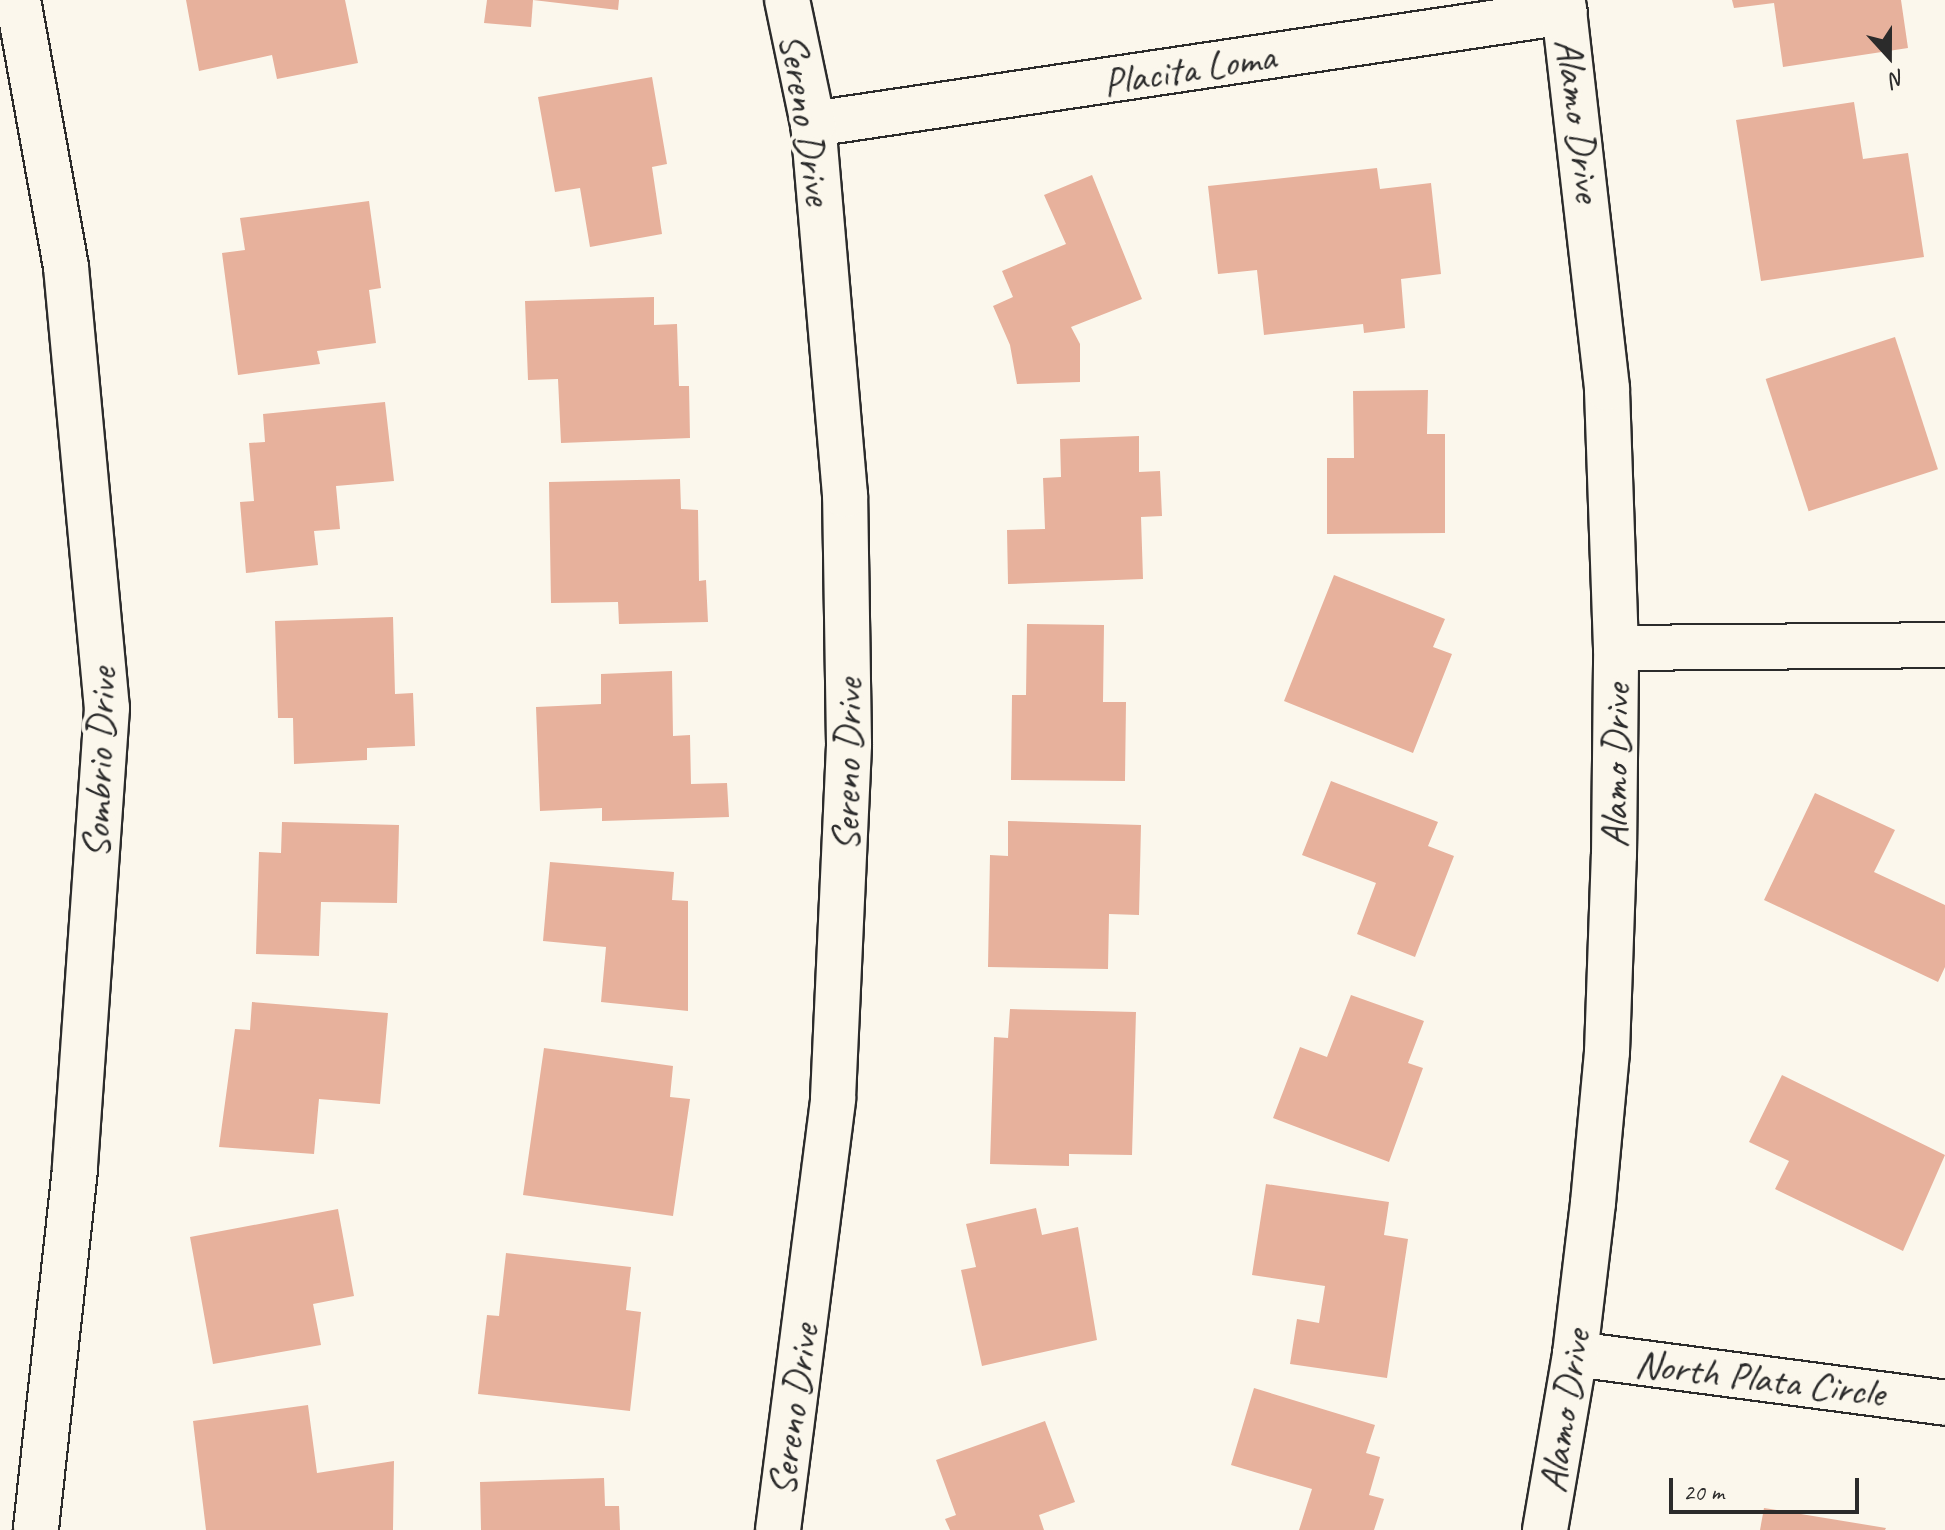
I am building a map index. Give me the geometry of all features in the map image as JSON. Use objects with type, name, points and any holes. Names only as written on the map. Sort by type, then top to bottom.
[{"type":"street","name":"Sombrio Drive","points":[[18,0],[66,267],[107,708],[75,1169],[36,1530]]},
{"type":"street","name":"Sereno Drive","points":[[778,1530],[833,1098],[849,744],[845,495],[813,124],[787,0]]},
{"type":"street","name":"Placita Loma","points":[[813,124],[1564,6]]},
{"type":"street","name":"Alamo Drive","points":[[1545,1530],[1575,1354],[1607,1052],[1616,648],[1604,357],[1564,6]]},
{"type":"street","points":[[1616,648],[1945,645]]},
{"type":"street","name":"North Plata Circle","points":[[1575,1354],[1945,1403]]},
{"type":"building","points":[[186,0],[345,0],[358,63],[277,79],[272,55],[199,71]]},
{"type":"building","points":[[487,0],[533,0],[531,27],[484,23]]},
{"type":"building","points":[[533,0],[619,0],[618,10]]},
{"type":"building","points":[[1732,0],[1901,0],[1908,48],[1783,67],[1774,3],[1734,8]]},
{"type":"building","points":[[652,77],[667,164],[652,167],[662,234],[590,247],[580,188],[555,192],[538,97]]},
{"type":"building","points":[[1854,102],[1863,159],[1908,153],[1924,257],[1761,281],[1736,120]]},
{"type":"building","points":[[1377,168],[1380,189],[1431,183],[1441,274],[1401,279],[1405,328],[1364,333],[1363,324],[1264,335],[1257,270],[1218,274],[1208,186]]},
{"type":"building","points":[[1092,175],[1142,299],[1071,327],[1080,344],[1080,382],[1017,384],[1010,345],[993,306],[1013,297],[1002,271],[1066,244],[1044,195]]},
{"type":"building","points":[[369,201],[381,288],[369,290],[376,343],[317,351],[320,364],[238,375],[222,253],[245,250],[240,218]]},
{"type":"building","points":[[654,297],[654,325],[677,324],[679,386],[689,386],[690,438],[561,443],[558,379],[528,380],[525,301]]},
{"type":"building","points":[[1895,337],[1938,469],[1809,511],[1766,379]]},
{"type":"building","points":[[1428,390],[1427,434],[1445,434],[1445,533],[1327,534],[1327,458],[1354,458],[1353,391]]},
{"type":"building","points":[[385,402],[394,481],[336,486],[340,529],[314,531],[318,565],[246,573],[240,502],[254,501],[249,443],[265,442],[263,414]]},
{"type":"building","points":[[1139,436],[1139,472],[1160,471],[1162,516],[1141,517],[1143,579],[1008,584],[1007,530],[1045,529],[1043,478],[1061,477],[1060,439]]},
{"type":"building","points":[[680,479],[681,509],[698,510],[699,581],[706,580],[708,622],[619,624],[618,602],[551,603],[549,482]]},
{"type":"building","points":[[1334,575],[1445,619],[1433,647],[1452,654],[1413,753],[1284,701]]},
{"type":"building","points":[[393,617],[395,694],[413,693],[415,746],[367,748],[367,760],[294,764],[293,718],[278,718],[275,621]]},
{"type":"building","points":[[1027,624],[1104,625],[1103,702],[1126,702],[1125,781],[1011,780],[1012,695],[1026,695]]},
{"type":"building","points":[[672,671],[673,736],[690,735],[691,784],[727,783],[729,817],[602,821],[602,808],[540,811],[536,707],[601,704],[601,674]]},
{"type":"building","points":[[1331,781],[1438,822],[1428,846],[1454,856],[1415,957],[1357,934],[1376,883],[1302,855]]},
{"type":"building","points":[[1815,793],[1895,830],[1874,872],[1945,905],[1945,967],[1938,982],[1764,900]]},
{"type":"building","points":[[1008,821],[1141,825],[1139,915],[1109,914],[1108,969],[988,967],[990,855],[1008,856]]},
{"type":"building","points":[[282,822],[399,825],[397,903],[321,902],[319,956],[256,954],[259,852],[281,853]]},
{"type":"building","points":[[550,862],[674,872],[672,900],[688,901],[688,1011],[601,1002],[606,947],[543,941]]},
{"type":"building","points":[[1351,995],[1424,1021],[1408,1063],[1423,1068],[1389,1162],[1273,1118],[1300,1047],[1327,1057]]},
{"type":"building","points":[[252,1002],[388,1013],[380,1104],[319,1099],[314,1154],[219,1147],[235,1029],[250,1030]]},
{"type":"building","points":[[1010,1009],[1136,1012],[1132,1155],[1069,1154],[1069,1166],[990,1164],[994,1037],[1008,1038]]},
{"type":"building","points":[[544,1048],[673,1066],[670,1097],[690,1099],[673,1216],[523,1195]]},
{"type":"building","points":[[1782,1075],[1945,1155],[1903,1251],[1775,1189],[1789,1161],[1749,1142]]},
{"type":"building","points":[[1266,1184],[1389,1202],[1384,1235],[1408,1239],[1387,1378],[1290,1364],[1297,1319],[1319,1323],[1325,1286],[1252,1275]]},
{"type":"building","points":[[1036,1208],[1042,1235],[1078,1227],[1097,1340],[982,1366],[961,1270],[976,1267],[966,1224]]},
{"type":"building","points":[[338,1209],[354,1296],[313,1304],[321,1345],[213,1364],[190,1237]]},
{"type":"building","points":[[506,1253],[631,1267],[626,1310],[641,1312],[630,1411],[478,1394],[487,1315],[499,1316]]},
{"type":"building","points":[[1254,1388],[1375,1425],[1366,1453],[1380,1457],[1369,1495],[1384,1499],[1374,1530],[1299,1530],[1312,1489],[1231,1465]]},
{"type":"building","points":[[308,1405],[317,1473],[394,1461],[393,1530],[206,1530],[193,1421]]},
{"type":"building","points":[[1045,1421],[1075,1502],[1039,1515],[1044,1530],[950,1530],[945,1519],[956,1515],[936,1460]]},
{"type":"building","points":[[604,1478],[605,1506],[619,1506],[620,1530],[481,1530],[480,1482]]},
{"type":"building","points":[[1764,1508],[1886,1528],[1760,1530]]}]
